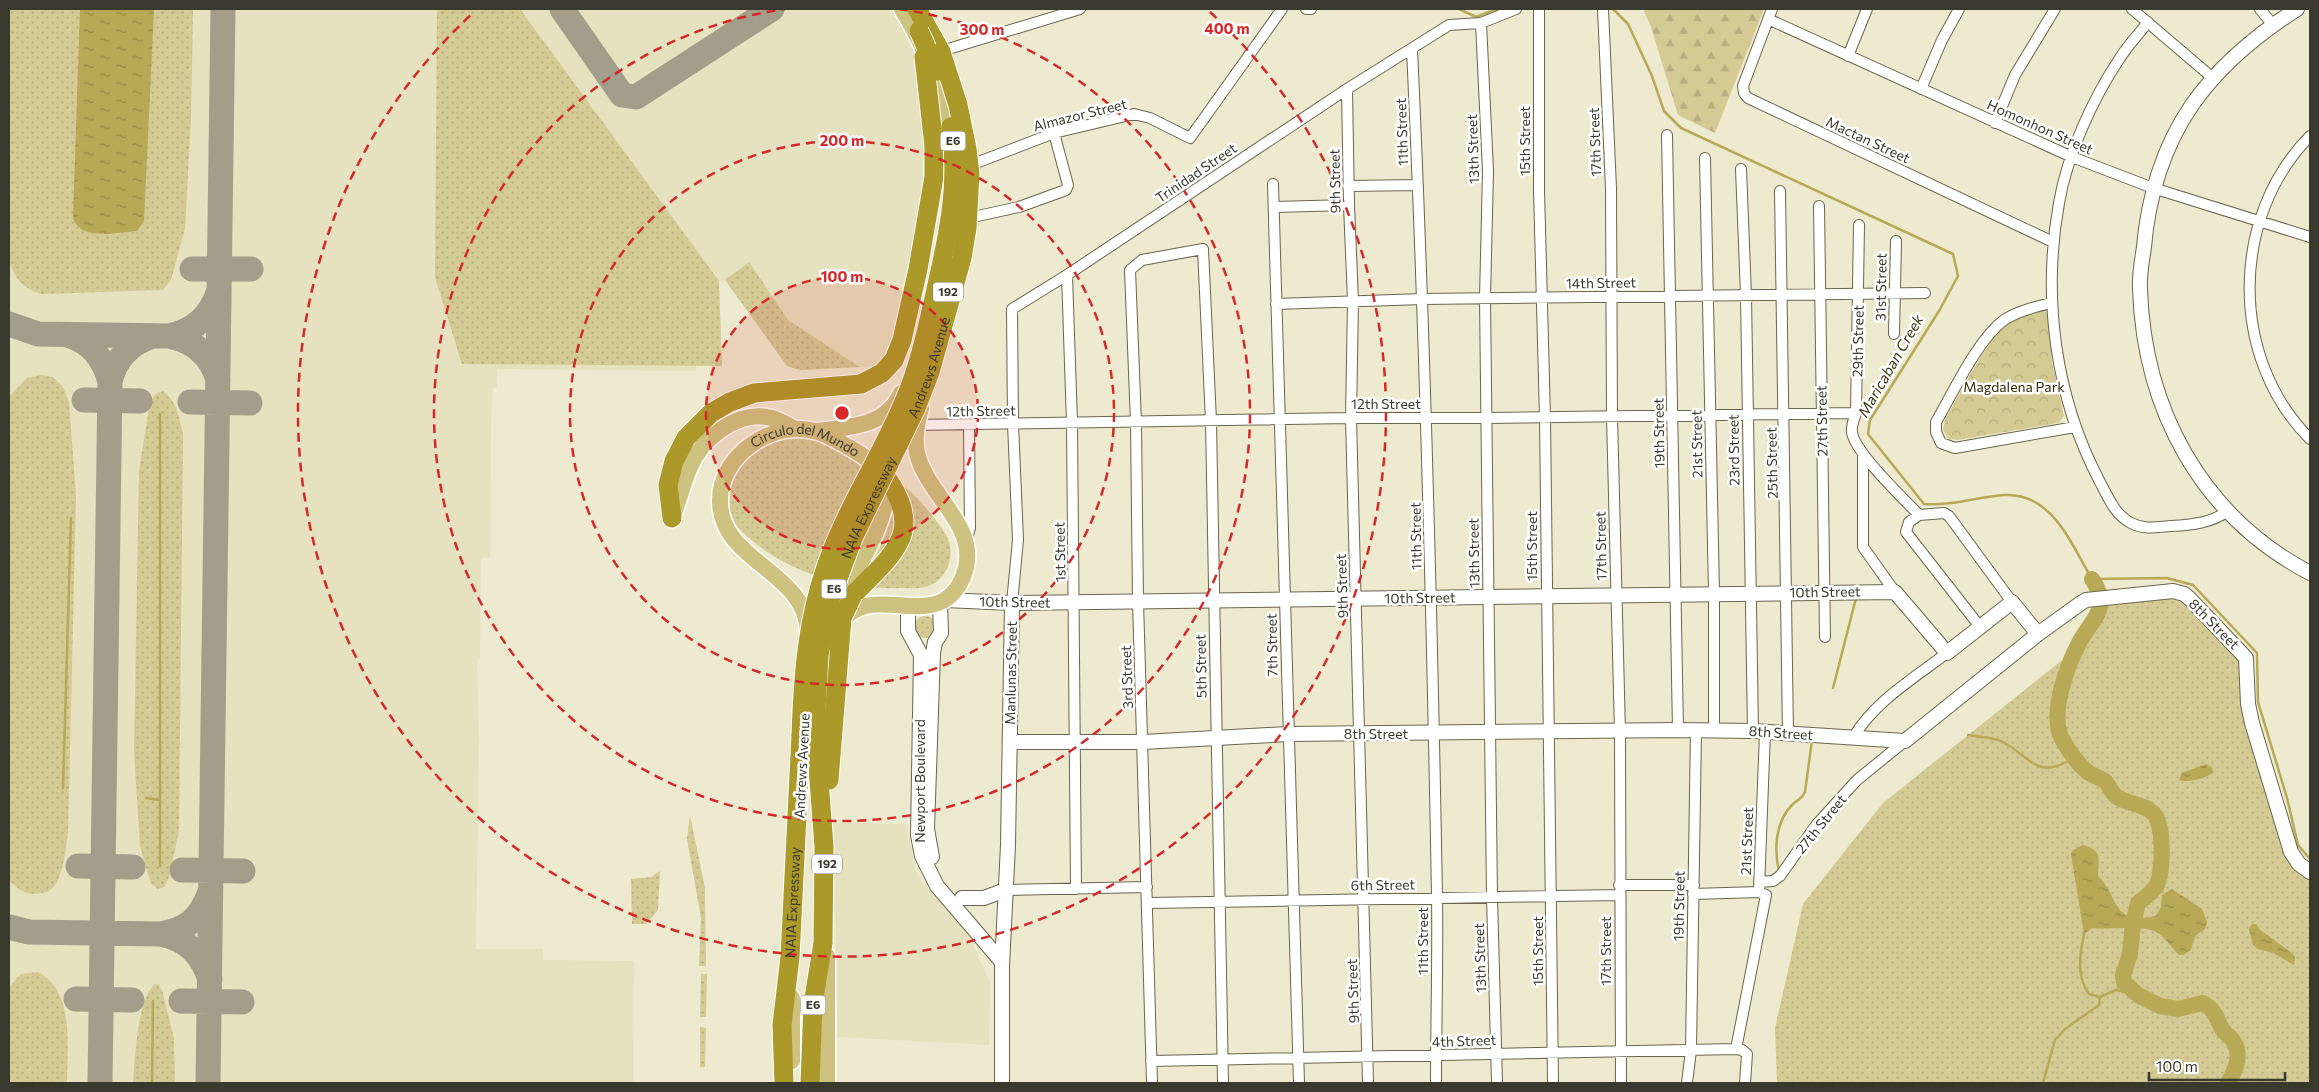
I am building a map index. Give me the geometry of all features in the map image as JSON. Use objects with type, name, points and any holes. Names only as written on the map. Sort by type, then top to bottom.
[{"type":"highway","name":"NAIA Expressway","points":[[784,1083],[782,1025],[790,957],[803,684],[810,627],[827,565],[840,532],[904,403],[916,370],[950,227],[955,175],[954,149],[948,107],[933,59],[919,31],[903,9]]},
{"type":"highway","name":"NAIA Expressway","points":[[810,1083],[813,1004],[823,943],[824,846],[816,728],[820,655],[830,600],[853,538],[916,408],[930,372],[962,258],[966,228],[970,174],[968,149],[958,105],[941,52],[917,9]]},
{"type":"highway","points":[[672,518],[668,485],[677,454],[690,432],[718,409],[730,402],[754,394],[861,384],[882,373],[897,355],[918,269],[934,177],[931,111],[919,31]]},
{"type":"highway","points":[[824,846],[842,618],[853,595],[894,550],[903,533],[903,516],[891,484],[876,465]]},
{"type":"main road","name":"Andrews Avenue","points":[[817,432],[855,426],[876,420],[892,408],[900,397],[916,350],[934,284],[948,211],[951,158],[946,113],[935,77],[917,35],[903,9]]},
{"type":"main road","name":"Andrews Avenue","points":[[922,9],[945,50],[965,113],[968,161],[963,220],[917,425],[916,438],[919,458],[937,495],[956,518],[966,542]]},
{"type":"main road","points":[[951,158],[968,161]]},
{"type":"main road","points":[[672,518],[691,466],[702,448],[718,432],[736,421],[757,416],[778,420],[795,429]]},
{"type":"main road","name":"Circulo del Mundo","points":[[779,579],[751,556],[731,536],[721,516],[720,497],[726,473],[741,453],[767,436],[795,429],[817,432],[848,447],[876,465]]},
{"type":"main road","points":[[831,646],[836,605],[851,580],[884,513],[886,487],[882,472],[876,465]]},
{"type":"main road","name":"192","points":[[908,607],[942,601],[958,587],[965,572],[968,557],[966,542]]},
{"type":"main road","name":"Andrews Avenue","points":[[779,579],[797,596],[804,608],[808,621],[809,643],[793,971],[791,1083]]},
{"type":"main road","name":"Andrews Avenue","points":[[827,1083],[831,646],[844,619],[858,608],[868,604],[908,607]]},
{"type":"street","points":[[945,50],[1080,9]]},
{"type":"street","name":"Almazor Street","points":[[968,161],[1054,134],[1134,114],[1150,118],[1190,138],[1282,9]]},
{"type":"street","points":[[1306,9],[1312,9]]},
{"type":"street","name":"Trinidad Street","points":[[1012,308],[1067,275],[1347,89],[1449,25],[1481,23],[1516,9]]},
{"type":"street","name":"15th Street","points":[[1539,9],[1553,1083]]},
{"type":"street","name":"17th Street","points":[[1603,9],[1610,179],[1612,417],[1620,732],[1620,1083]]},
{"type":"street","name":"Mactan Street","points":[[1772,9],[1743,86],[1744,93],[1748,98],[2053,242]]},
{"type":"street","points":[[1848,56],[1867,9]]},
{"type":"street","points":[[1921,89],[1942,40],[1959,9]]},
{"type":"street","points":[[1995,123],[2015,75],[2056,9]]},
{"type":"street","points":[[2132,9],[2214,79]]},
{"type":"street","points":[[2260,9],[2273,25]]},
{"type":"street","points":[[2297,9],[2273,25],[2244,49],[2214,79],[2192,106],[2172,142],[2153,188],[2147,215],[2140,287],[2144,338],[2152,378],[2171,430],[2197,474],[2228,511],[2261,540],[2290,562],[2310,573]]},
{"type":"street","name":"Homonhon Street","points":[[1768,19],[2072,157],[2153,188],[2310,237]]},
{"type":"street","points":[[2148,22],[2120,58],[2093,107],[2072,157],[2059,201],[2053,242],[2051,303],[2058,358],[2075,427],[2092,468],[2120,516],[2129,523],[2149,528],[2194,525],[2217,518],[2228,511]]},
{"type":"street","name":"13th Street","points":[[1481,23],[1488,177],[1485,298],[1486,418],[1492,897],[1497,1083]]},
{"type":"street","name":"11th Street","points":[[1412,49],[1423,299],[1431,598],[1437,898],[1436,1083]]},
{"type":"street","name":"9th Street","points":[[1347,89],[1348,186],[1353,301],[1351,418],[1368,1083]]},
{"type":"street","points":[[963,220],[1019,207],[1066,190],[1068,185],[1054,134]]},
{"type":"street","name":"19th Street","points":[[1667,135],[1678,730]]},
{"type":"street","points":[[2310,136],[2278,178],[2260,220],[2250,261],[2249,289],[2256,346],[2268,378],[2278,398],[2310,439]]},
{"type":"street","name":"21st Street","points":[[1705,158],[1714,594],[1714,730]]},
{"type":"street","name":"23rd Street","points":[[1741,169],[1746,295],[1750,593],[1759,732]]},
{"type":"street","name":"7th Street","points":[[1273,184],[1299,1083]]},
{"type":"street","points":[[1348,186],[1418,185]]},
{"type":"street","name":"25th Street","points":[[1780,191],[1788,592],[1788,734]]},
{"type":"street","points":[[1274,206],[1349,205]]},
{"type":"street","name":"27th Street","points":[[1819,206],[1825,637]]},
{"type":"street","name":"29th Street","points":[[1859,224],[1856,413],[1852,431],[1863,454],[1919,515]]},
{"type":"street","name":"31st Street","points":[[1894,334],[1896,241]]},
{"type":"street","name":"5th Street","points":[[1130,270],[1142,260],[1203,249],[1211,421],[1224,1083]]},
{"type":"street","name":"3rd Street","points":[[1130,270],[1136,423],[1138,601],[1152,1083]]},
{"type":"street","name":"1st Street","points":[[1067,275],[1075,602],[1076,889]]},
{"type":"street","name":"14th Street","points":[[1276,304],[1423,299],[1925,293]]},
{"type":"street","points":[[2051,303],[2028,309],[2005,320],[1987,335],[1936,422],[1936,432],[1942,443],[1955,448],[2075,427]]},
{"type":"street","name":"Manlunas Street","points":[[1002,955],[1010,742],[1012,603],[1018,540],[1013,424],[1012,308]]},
{"type":"street","name":"12th Street","points":[[917,425],[1856,413]]},
{"type":"street","points":[[966,542],[970,528],[969,425]]},
{"type":"street","name":"29th Street","points":[[1863,454],[1863,547],[1895,592],[1947,653]]},
{"type":"street","points":[[1981,628],[1906,532],[1909,522],[1919,515],[1947,514],[2038,634]]},
{"type":"street","name":"8th Street","points":[[1010,742],[1142,742],[1288,734],[1678,730],[1759,732],[1905,741],[2038,634],[2081,603],[2089,600],[2166,591],[2179,592],[2189,598],[2244,654],[2248,663],[2248,704],[2252,723],[2291,852],[2299,864],[2310,872]]},
{"type":"street","name":"10th Street","points":[[942,601],[1012,603],[1285,598],[1895,592]]},
{"type":"street","name":"Newport Boulevard","points":[[942,601],[940,633],[935,642],[927,830],[930,854],[943,879],[962,898],[1002,955]]},
{"type":"street","points":[[1853,738],[1862,723],[1885,700],[1981,628],[2012,602]]},
{"type":"street","name":"Newport Boulevard","points":[[908,607],[908,631],[921,655],[918,835],[922,856],[937,886],[1002,955]]},
{"type":"street","points":[[915,641],[925,645],[935,642]]},
{"type":"street","name":"19th Street","points":[[1688,1083],[1694,889],[1696,730]]},
{"type":"street","name":"21st Street","points":[[1736,1049],[1761,890],[1759,732]]},
{"type":"street","name":"27th Street","points":[[1761,890],[1780,876],[1817,824],[1857,780],[1905,741]]},
{"type":"street","points":[[962,898],[984,898],[1005,890],[1147,887]]},
{"type":"street","name":"6th Street","points":[[1147,903],[1551,896],[1619,890],[1761,890]]},
{"type":"street","points":[[1002,955],[1002,1083]]},
{"type":"street","points":[[1736,1049],[1747,1054],[1745,1083]]},
{"type":"street","name":"4th Street","points":[[1151,1061],[1736,1049]]},
{"type":"shaded area","points":[[9,9],[893,9],[915,53],[923,82],[933,185],[886,366],[800,370],[787,366],[725,280],[700,285],[696,371],[497,369],[497,388],[493,388],[491,424],[490,557],[481,558],[480,659],[477,660],[479,741],[476,949],[543,949],[543,960],[634,961],[633,1083],[9,1083]]},
{"type":"shaded area","points":[[834,823],[907,824],[915,869],[924,885],[967,932],[990,982],[989,1045],[837,1037]]},
{"type":"green space","points":[[9,9],[193,9],[191,118],[185,229],[171,280],[163,290],[42,294],[25,286],[14,273],[9,261]]},
{"type":"green space","points":[[437,9],[520,9],[719,281],[722,366],[462,364],[435,277]]},
{"type":"green space","points":[[1643,9],[1764,9],[1715,133],[1678,115],[1651,27]]},
{"type":"green space","points":[[749,262],[788,320],[860,367],[800,370],[787,366],[725,280]]},
{"type":"green space","name":"Magdalena Park","points":[[2044,311],[2048,314],[2052,362],[2064,416],[2058,423],[1957,440],[1949,439],[1943,430],[1945,419],[1974,368],[1999,331],[2015,318]]},
{"type":"green space","points":[[41,375],[53,377],[63,387],[69,402],[76,496],[68,832],[65,856],[57,882],[47,892],[31,894],[20,890],[9,880],[9,397],[27,378]]},
{"type":"green space","points":[[163,391],[174,405],[179,416],[183,434],[179,830],[170,875],[164,887],[158,889],[151,884],[140,846],[134,752],[139,471],[149,408],[154,395]]},
{"type":"green space","points":[[785,436],[808,439],[839,449],[890,475],[910,491],[936,520],[949,542],[950,558],[948,566],[939,579],[933,584],[917,588],[882,588],[841,583],[801,570],[783,561],[765,551],[745,534],[733,521],[727,506],[727,494],[733,474],[743,458],[757,448]]},
{"type":"green space","points":[[2167,598],[2186,603],[2241,659],[2295,870],[2310,881],[2310,1083],[1777,1083],[1775,1028],[1803,904],[1883,803],[2086,641],[2108,606]]},
{"type":"green space","points":[[921,616],[929,616],[936,623],[936,631],[929,638],[921,638],[914,631],[914,623]]},
{"type":"green space","points":[[690,815],[705,888],[706,966],[699,966],[701,918],[687,839]]},
{"type":"green space","points":[[660,871],[658,910],[646,924],[632,924],[631,879],[651,877]]},
{"type":"green space","points":[[38,972],[50,981],[58,992],[63,1006],[68,1038],[67,1083],[9,1083],[9,987],[21,974]]},
{"type":"green space","points":[[701,974],[707,974],[706,1017],[700,1017]]},
{"type":"green space","points":[[155,984],[159,985],[162,990],[174,1039],[175,1083],[133,1083],[138,1030],[144,1002]]},
{"type":"green space","points":[[700,1027],[706,1028],[705,1067],[700,1067]]},
{"type":"water","points":[[80,9],[154,9],[144,221],[137,231],[111,234],[92,233],[77,225],[73,218]]},
{"type":"water","points":[[2206,764],[2212,768],[2213,772],[2210,774],[2192,781],[2179,780],[2182,773]]},
{"type":"water","points":[[2083,845],[2090,847],[2097,853],[2099,860],[2098,876],[2105,884],[2118,908],[2130,917],[2156,916],[2161,907],[2162,895],[2172,889],[2202,909],[2207,922],[2205,929],[2195,936],[2191,950],[2183,955],[2179,955],[2165,939],[2150,930],[2092,928],[2084,934],[2071,854],[2073,850]]},
{"type":"water","points":[[2252,924],[2256,924],[2259,929],[2292,953],[2295,957],[2294,965],[2273,953],[2258,949],[2253,945],[2249,929]]},
{"type":"waterway","name":"Maricaban Creek","points":[[1459,9],[1476,17],[1497,9]]},
{"type":"waterway","name":"Maricaban Creek","points":[[1613,9],[1628,24],[1652,76],[1664,111],[1681,128],[1953,254],[1958,276],[1939,311],[1870,420],[1868,434],[1924,504],[1954,503],[2004,495],[2021,496],[2035,502],[2058,523],[2068,536],[2092,579],[2167,578],[2193,585],[2257,653],[2258,702],[2287,798],[2298,845],[2310,859]]},
{"type":"waterway","points":[[160,414],[160,866]]},
{"type":"waterway","points":[[63,788],[71,518]]},
{"type":"waterway","points":[[2092,579],[2098,589],[2100,606],[2098,613],[2079,643],[2065,676],[2057,715],[2058,727],[2061,737],[2073,756],[2089,773],[2106,782],[2117,797],[2152,812],[2159,825],[2162,847],[2161,869],[2157,885],[2149,895],[2138,903],[2133,924],[2130,954],[2123,975],[2124,982],[2138,995],[2160,1006],[2178,1009],[2203,1003],[2210,1008],[2222,1029],[2233,1040],[2236,1047],[2237,1063],[2228,1083]]},
{"type":"waterway","points":[[1833,688],[1856,598]]},
{"type":"waterway","points":[[1968,735],[1999,740],[2041,767],[2058,766],[2070,760],[2071,754]]},
{"type":"waterway","points":[[1779,871],[1776,845],[1779,828],[1786,812],[1805,792],[1812,740]]},
{"type":"waterway","points":[[146,798],[160,800]]},
{"type":"waterway","points":[[2084,934],[2080,965],[2082,980],[2089,994],[2100,997],[2116,990],[2138,995]]},
{"type":"waterway","points":[[2043,1083],[2055,1040],[2065,1029],[2099,1005],[2100,997]]},
{"type":"waterway","points":[[152,1083],[153,1001]]},
{"type":"taxiway","points":[[208,1083],[223,9]]},
{"type":"taxiway","points":[[562,9],[622,95],[636,97],[772,9]]},
{"type":"taxiway","points":[[192,269],[251,269]]},
{"type":"taxiway","points":[[9,324],[38,334],[169,336],[186,331],[200,322],[215,302],[218,293]]},
{"type":"taxiway","points":[[67,335],[83,342],[95,352],[104,366],[110,382]]},
{"type":"taxiway","points":[[100,1083],[110,382],[116,366],[125,353],[137,343],[153,336]]},
{"type":"taxiway","points":[[169,336],[186,341],[200,350],[211,363],[218,380]]},
{"type":"taxiway","points":[[84,400],[140,401]]},
{"type":"taxiway","points":[[190,402],[250,403]]},
{"type":"taxiway","points":[[78,866],[133,867]]},
{"type":"taxiway","points":[[182,870],[243,871]]},
{"type":"taxiway","points":[[9,927],[29,932],[160,934],[178,929],[192,921],[202,909],[210,892]]},
{"type":"taxiway","points":[[160,934],[170,936],[192,949],[202,962],[210,979]]},
{"type":"taxiway","points":[[76,999],[132,1000]]},
{"type":"taxiway","points":[[181,1001],[242,1002]]}]
